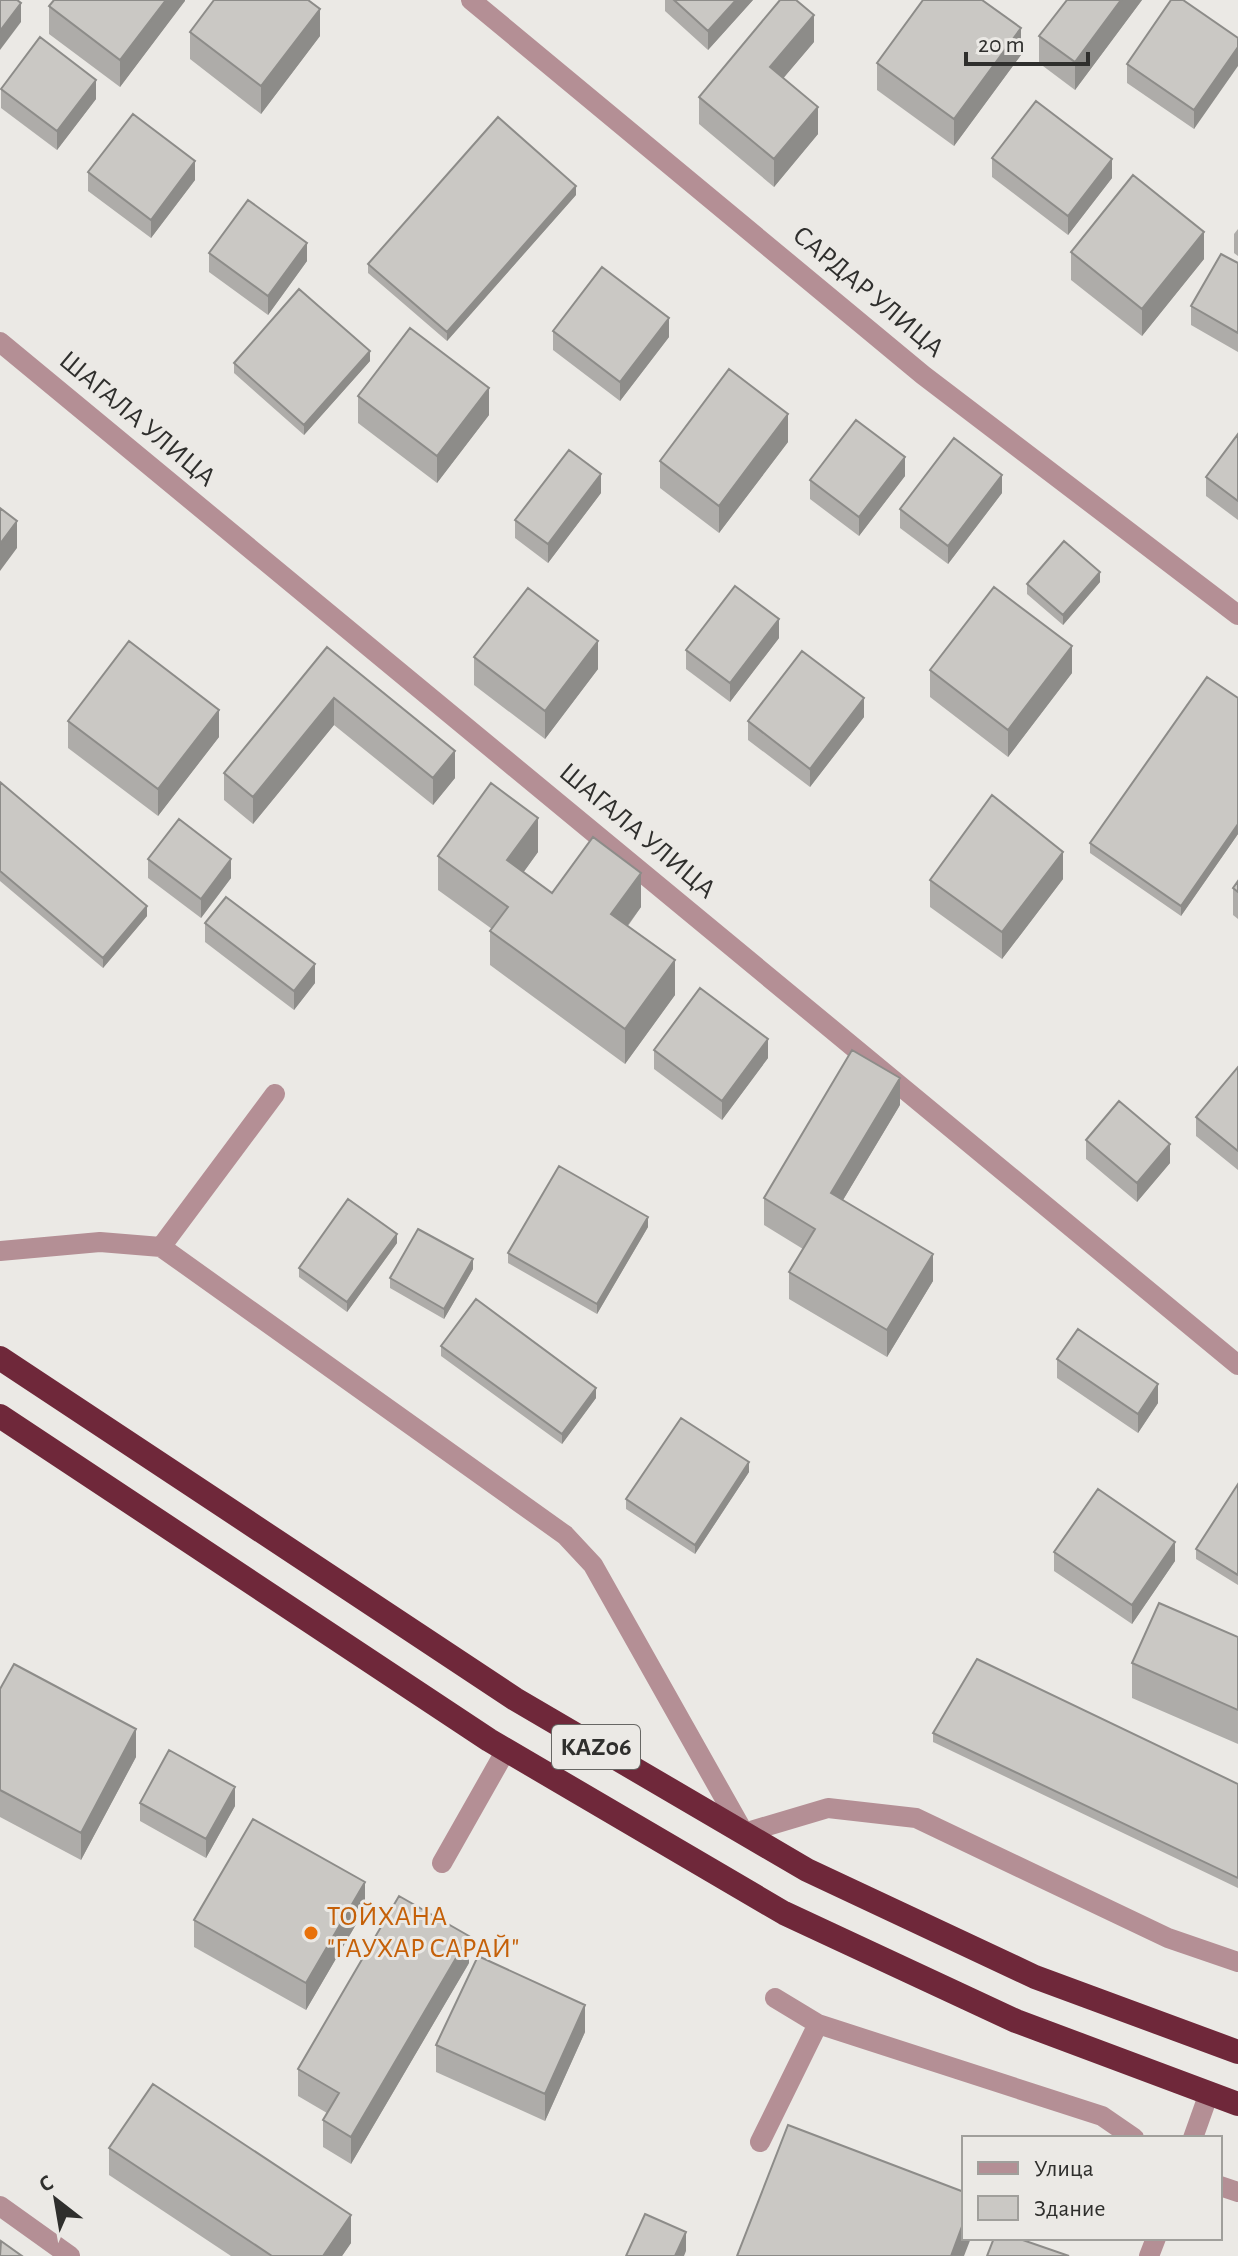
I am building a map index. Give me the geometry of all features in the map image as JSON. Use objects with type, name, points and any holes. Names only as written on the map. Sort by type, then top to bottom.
[{"type":"highway","name":"KАZ06","points":[[0,1358],[515,1699],[807,1870],[1035,1977],[1238,2052]]},
{"type":"highway","name":"KАZ06","points":[[0,1416],[506,1750],[784,1913],[1016,2021],[1238,2104]]},
{"type":"street","name":"САРДАР УЛИЦА","points":[[471,0],[923,375],[1238,615]]},
{"type":"street","name":"ШАГАЛА УЛИЦА","points":[[0,342],[1238,1365]]},
{"type":"street","points":[[161,1247],[275,1094]]},
{"type":"street","points":[[0,1251],[100,1242],[161,1247],[565,1535],[593,1565],[744,1833],[828,1808],[916,1818],[1168,1938],[1238,1962]]},
{"type":"street","points":[[442,1863],[506,1750]]},
{"type":"street","points":[[775,1998],[818,2024],[1102,2116],[1131,2136]]},
{"type":"street","points":[[760,2142],[818,2024]]},
{"type":"street","points":[[1194,2136],[1209,2093]]},
{"type":"street","points":[[0,2206],[70,2256]]},
{"type":"building","points":[[0,0],[17,0],[21,3],[0,31]]},
{"type":"building","points":[[54,0],[166,0],[120,60],[49,6]]},
{"type":"building","points":[[214,0],[308,0],[320,9],[261,86],[190,32]]},
{"type":"building","points":[[674,0],[736,0],[708,31]]},
{"type":"building","points":[[780,0],[796,0],[814,15],[770,67],[818,107],[774,159],[699,97]]},
{"type":"building","points":[[923,0],[982,0],[1021,28],[954,119],[877,63]]},
{"type":"building","points":[[1067,0],[1121,0],[1075,62],[1039,36]]},
{"type":"building","points":[[1171,0],[1183,0],[1238,38],[1238,47],[1194,110],[1127,64]]},
{"type":"building","points":[[40,37],[96,80],[57,131],[1,89]]},
{"type":"building","points":[[1036,101],[1112,159],[1068,216],[992,158]]},
{"type":"building","points":[[133,114],[195,161],[151,220],[88,172]]},
{"type":"building","points":[[498,117],[576,186],[447,332],[368,264]]},
{"type":"building","points":[[1133,175],[1204,232],[1142,309],[1071,252]]},
{"type":"building","points":[[248,200],[307,243],[268,296],[209,253]]},
{"type":"building","points":[[1221,254],[1238,263],[1238,333],[1191,306]]},
{"type":"building","points":[[602,267],[669,318],[620,382],[553,331]]},
{"type":"building","points":[[299,289],[370,351],[304,425],[234,363]]},
{"type":"building","points":[[410,328],[489,388],[437,456],[358,396]]},
{"type":"building","points":[[729,369],[788,414],[719,506],[660,461]]},
{"type":"building","points":[[856,420],[905,457],[859,517],[810,480]]},
{"type":"building","points":[[1238,434],[1238,501],[1206,477]]},
{"type":"building","points":[[954,438],[1002,475],[948,546],[900,509]]},
{"type":"building","points":[[569,450],[601,474],[548,544],[515,520]]},
{"type":"building","points":[[0,508],[17,521],[0,544]]},
{"type":"building","points":[[1064,541],[1100,572],[1063,615],[1027,584]]},
{"type":"building","points":[[735,586],[779,619],[730,683],[686,650]]},
{"type":"building","points":[[994,587],[1072,646],[1008,730],[930,670]]},
{"type":"building","points":[[528,588],[598,641],[545,711],[474,657]]},
{"type":"building","points":[[129,641],[219,710],[158,789],[68,721]]},
{"type":"building","points":[[327,647],[455,751],[433,778],[334,698],[253,797],[224,773]]},
{"type":"building","points":[[802,651],[864,698],[810,769],[748,721]]},
{"type":"building","points":[[1207,677],[1238,698],[1238,824],[1181,906],[1090,843]]},
{"type":"building","points":[[0,782],[147,906],[103,958],[0,871]]},
{"type":"building","points":[[491,783],[538,818],[507,860],[552,893],[593,837],[641,873],[611,914],[675,960],[625,1029],[490,931],[508,907],[438,856]]},
{"type":"building","points":[[992,795],[1063,852],[1002,932],[930,880]]},
{"type":"building","points":[[179,819],[231,859],[201,899],[148,859]]},
{"type":"building","points":[[226,897],[315,964],[294,991],[205,923]]},
{"type":"building","points":[[700,988],[768,1039],[722,1101],[654,1050]]},
{"type":"building","points":[[852,1050],[900,1078],[831,1193],[933,1254],[887,1330],[789,1272],[815,1229],[764,1198]]},
{"type":"building","points":[[1238,1067],[1238,1151],[1196,1117]]},
{"type":"building","points":[[1119,1101],[1170,1144],[1137,1183],[1086,1140]]},
{"type":"building","points":[[559,1166],[648,1217],[597,1304],[508,1253]]},
{"type":"building","points":[[348,1199],[397,1234],[347,1302],[299,1268]]},
{"type":"building","points":[[418,1229],[473,1259],[444,1309],[390,1278]]},
{"type":"building","points":[[476,1299],[596,1388],[562,1434],[441,1346]]},
{"type":"building","points":[[1078,1329],[1158,1384],[1138,1414],[1057,1359]]},
{"type":"building","points":[[681,1418],[749,1462],[695,1545],[626,1499]]},
{"type":"building","points":[[1238,1484],[1238,1575],[1196,1549]]},
{"type":"building","points":[[1098,1489],[1175,1542],[1132,1605],[1054,1552]]},
{"type":"building","points":[[1159,1603],[1238,1637],[1238,1710],[1132,1663]]},
{"type":"building","points":[[977,1659],[1238,1784],[1238,1878],[933,1733]]},
{"type":"building","points":[[14,1664],[136,1729],[81,1833],[0,1790],[0,1689]]},
{"type":"building","points":[[169,1750],[235,1787],[206,1839],[140,1803]]},
{"type":"building","points":[[253,1819],[365,1882],[306,1983],[194,1920]]},
{"type":"building","points":[[399,1896],[469,1936],[351,2137],[323,2120],[339,2093],[298,2069]]},
{"type":"building","points":[[478,1956],[585,2005],[545,2094],[436,2045]]},
{"type":"building","points":[[153,2084],[351,2215],[323,2256],[272,2256],[109,2148]]},
{"type":"building","points":[[788,2125],[962,2191],[962,2226],[951,2256],[737,2256]]},
{"type":"building","points":[[645,2214],[686,2232],[675,2256],[626,2256]]},
{"type":"building","points":[[993,2240],[1023,2240],[1069,2256],[987,2256]]},
{"type":"building","points":[[1,2241],[22,2256],[0,2256]]},
{"type":"place","name":"ТОЙХАНА \"ГАУХАР САРАЙ\"","points":[[311,1933]]}]
